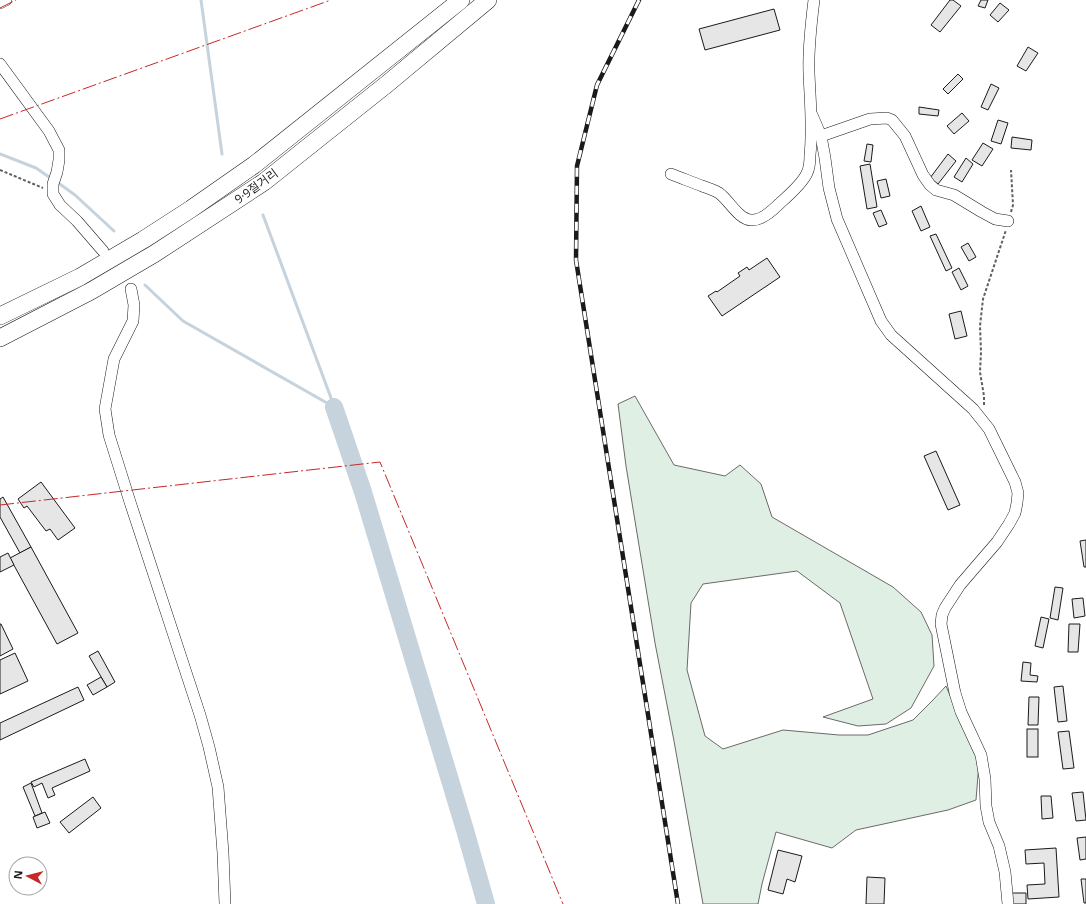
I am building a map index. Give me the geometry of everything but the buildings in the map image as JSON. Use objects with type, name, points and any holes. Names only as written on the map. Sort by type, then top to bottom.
[{"type":"highway","name":"9·9절거리","points":[[0,316],[80,277],[143,240],[191,209],[260,160],[461,0]]},
{"type":"highway","name":"9·9절거리","points":[[0,338],[91,291],[154,254],[264,182],[387,84],[488,0]]},
{"type":"street","points":[[0,3],[6,0]]},
{"type":"street","points":[[671,174],[717,192],[725,198],[738,213],[746,219],[752,220],[762,218],[773,210],[802,180],[807,173],[810,164],[812,142],[809,46],[814,0]]},
{"type":"street","points":[[0,64],[49,131],[59,150],[59,160],[53,194],[60,205],[77,221],[103,251]]},
{"type":"street","points":[[812,115],[821,136],[829,188],[837,219],[881,321],[891,335],[974,409],[990,429],[1015,482],[1018,493],[1015,513],[1009,524],[997,542],[960,585],[945,608],[942,615],[941,624],[955,693],[961,712],[981,755],[985,779],[986,806],[989,822],[999,846],[1005,872],[1008,904]]},
{"type":"street","points":[[821,136],[870,119],[888,118],[892,120],[905,136],[923,175],[930,185],[936,190],[954,195],[995,219],[1008,222]]},
{"type":"street","points":[[131,289],[134,305],[133,321],[114,359],[105,409],[110,435],[130,502],[209,747],[218,786],[225,904]]},
{"type":"path","points":[[0,170],[53,188]]},
{"type":"path","points":[[981,418],[984,408],[984,396],[980,372],[980,326],[983,299],[1013,205],[1011,170]]},
{"type":"green space","points":[[635,396],[674,465],[725,476],[740,465],[761,484],[772,517],[893,587],[921,612],[932,635],[934,666],[911,708],[886,724],[858,726],[823,717],[873,699],[840,603],[797,571],[703,584],[691,603],[687,670],[705,736],[723,749],[783,730],[839,735],[868,735],[913,720],[946,686],[979,763],[976,800],[948,810],[856,830],[832,848],[776,832],[758,904],[703,904],[655,643],[626,466],[618,404]]},
{"type":"waterway","points":[[201,0],[222,154]]},
{"type":"waterway","points":[[0,154],[36,168],[52,179]]},
{"type":"waterway","points":[[57,182],[75,195],[114,231]]},
{"type":"waterway","points":[[263,215],[334,406]]},
{"type":"waterway","points":[[145,285],[183,321],[334,407]]},
{"type":"waterway","points":[[334,407],[363,492],[486,904]]},
{"type":"railway","points":[[639,0],[597,85],[577,166],[576,260],[678,904]]},
{"type":"power","points":[[0,8],[16,0]]},
{"type":"power","points":[[0,119],[331,0]]},
{"type":"power","points":[[0,505],[380,462],[563,904]]}]
